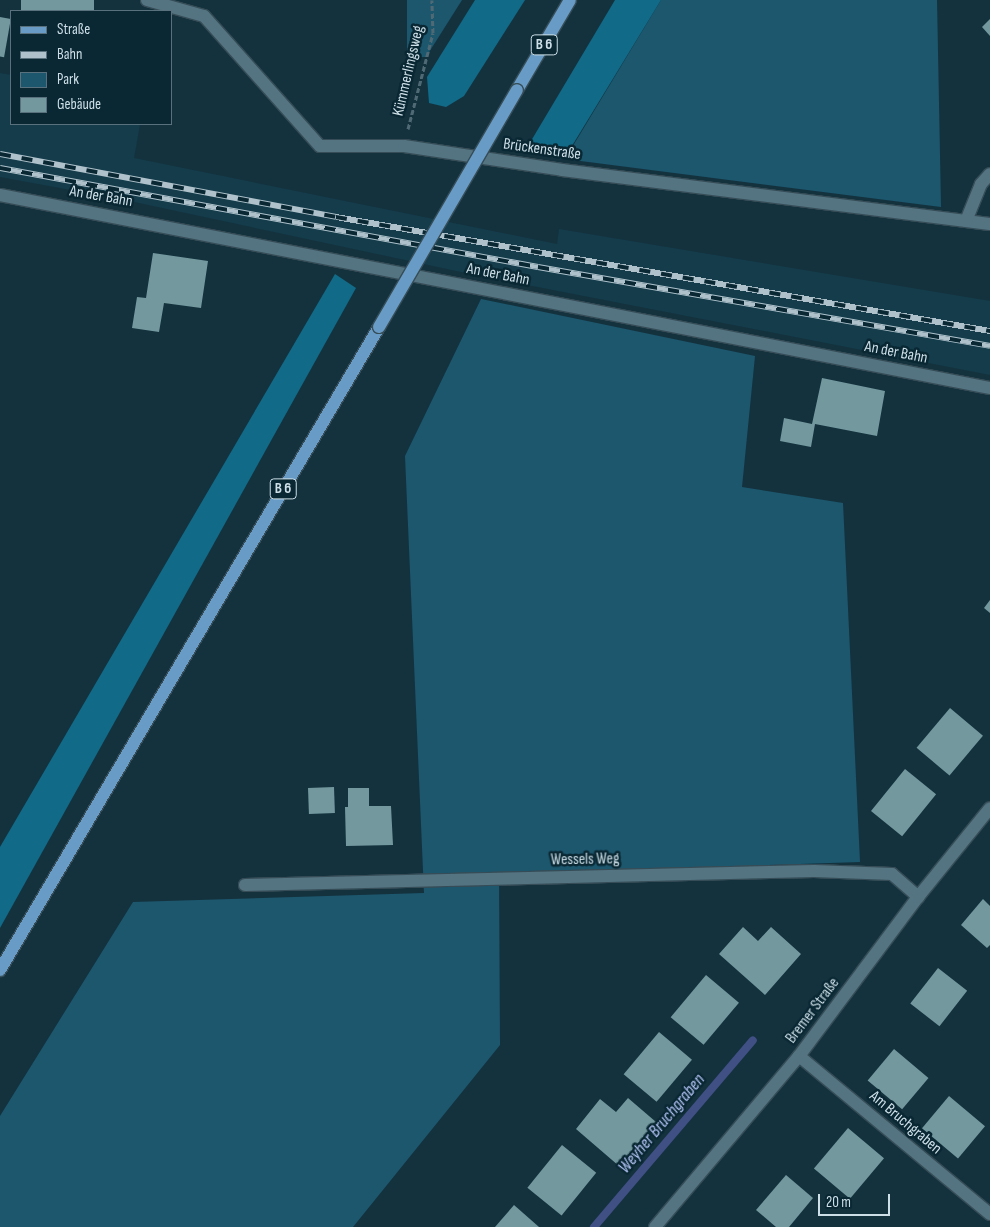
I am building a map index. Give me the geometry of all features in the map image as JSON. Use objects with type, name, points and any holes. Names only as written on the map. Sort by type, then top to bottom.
[{"type":"main road","name":"B 6","points":[[0,970],[570,0]]},
{"type":"street","name":"Brückenstraße","points":[[147,0],[204,16],[320,146],[404,146],[562,170],[990,224]]},
{"type":"street","points":[[966,221],[981,184],[990,174]]},
{"type":"street","name":"An der Bahn","points":[[0,195],[990,388]]},
{"type":"street","name":"Bremer Straße","points":[[655,1227],[799,1056],[918,897],[990,808]]},
{"type":"street","name":"Wessels Weg","points":[[245,885],[814,871],[892,874],[918,897]]},
{"type":"street","name":"Am Bruchgraben","points":[[799,1056],[990,1214]]},
{"type":"path","name":"Kümmerlingsweg","points":[[404,146],[433,33],[432,0]]},
{"type":"shaded area","points":[[475,0],[525,0],[464,96],[446,107],[429,103],[427,77]]},
{"type":"shaded area","points":[[615,0],[661,0],[564,159],[525,151]]},
{"type":"shaded area","points":[[0,73],[10,75],[10,125],[140,125],[134,158],[557,244],[559,229],[990,301],[990,375],[461,272],[125,200],[0,177]]},
{"type":"shaded area","points":[[335,274],[356,288],[0,928],[0,847]]},
{"type":"green space","points":[[407,0],[462,0],[426,57],[407,57]]},
{"type":"green space","points":[[661,0],[937,0],[941,207],[565,159]]},
{"type":"green space","points":[[481,299],[755,356],[742,487],[843,503],[860,862],[499,874],[500,1045],[353,1227],[0,1227],[0,1116],[133,902],[424,893],[405,456]]},
{"type":"building","points":[[21,0],[94,0],[94,10],[21,10]]},
{"type":"building","points":[[0,17],[10,19],[4,57],[0,57]]},
{"type":"building","points":[[990,19],[990,36],[982,27]]},
{"type":"building","points":[[153,253],[208,261],[201,308],[164,303],[159,332],[132,328],[137,297],[146,298]]},
{"type":"building","points":[[822,378],[885,391],[877,436],[815,424],[811,447],[780,441],[784,418],[812,424]]},
{"type":"building","points":[[990,600],[990,613],[984,608]]},
{"type":"building","points":[[950,708],[983,736],[950,775],[917,748]]},
{"type":"building","points":[[905,769],[936,794],[902,836],[871,811]]},
{"type":"building","points":[[334,787],[335,813],[309,814],[308,788]]},
{"type":"building","points":[[348,788],[369,788],[369,806],[391,806],[393,845],[346,846],[345,807],[348,807]]},
{"type":"building","points":[[983,899],[990,906],[990,945],[987,948],[961,925]]},
{"type":"building","points":[[743,927],[758,941],[771,927],[801,954],[765,995],[719,954]]},
{"type":"building","points":[[938,968],[967,991],[939,1026],[910,1003]]},
{"type":"building","points":[[706,975],[739,1003],[704,1045],[671,1017]]},
{"type":"building","points":[[659,1032],[692,1060],[657,1102],[624,1074]]},
{"type":"building","points":[[894,1049],[928,1078],[902,1109],[868,1080]]},
{"type":"building","points":[[949,1096],[985,1126],[958,1158],[922,1128]]},
{"type":"building","points":[[628,1098],[656,1122],[619,1166],[576,1129],[600,1099],[616,1112]]},
{"type":"building","points":[[848,1128],[884,1158],[850,1199],[814,1169]]},
{"type":"building","points":[[562,1145],[596,1173],[562,1215],[527,1188]]},
{"type":"building","points":[[786,1175],[813,1198],[789,1227],[776,1227],[756,1210]]},
{"type":"building","points":[[514,1205],[539,1227],[495,1227]]},
{"type":"waterway","name":"Weyher Bruchgraben","points":[[594,1227],[753,1040]]},
{"type":"railway","points":[[0,154],[336,217],[990,331]]},
{"type":"railway","points":[[0,168],[538,267],[990,346]]}]
